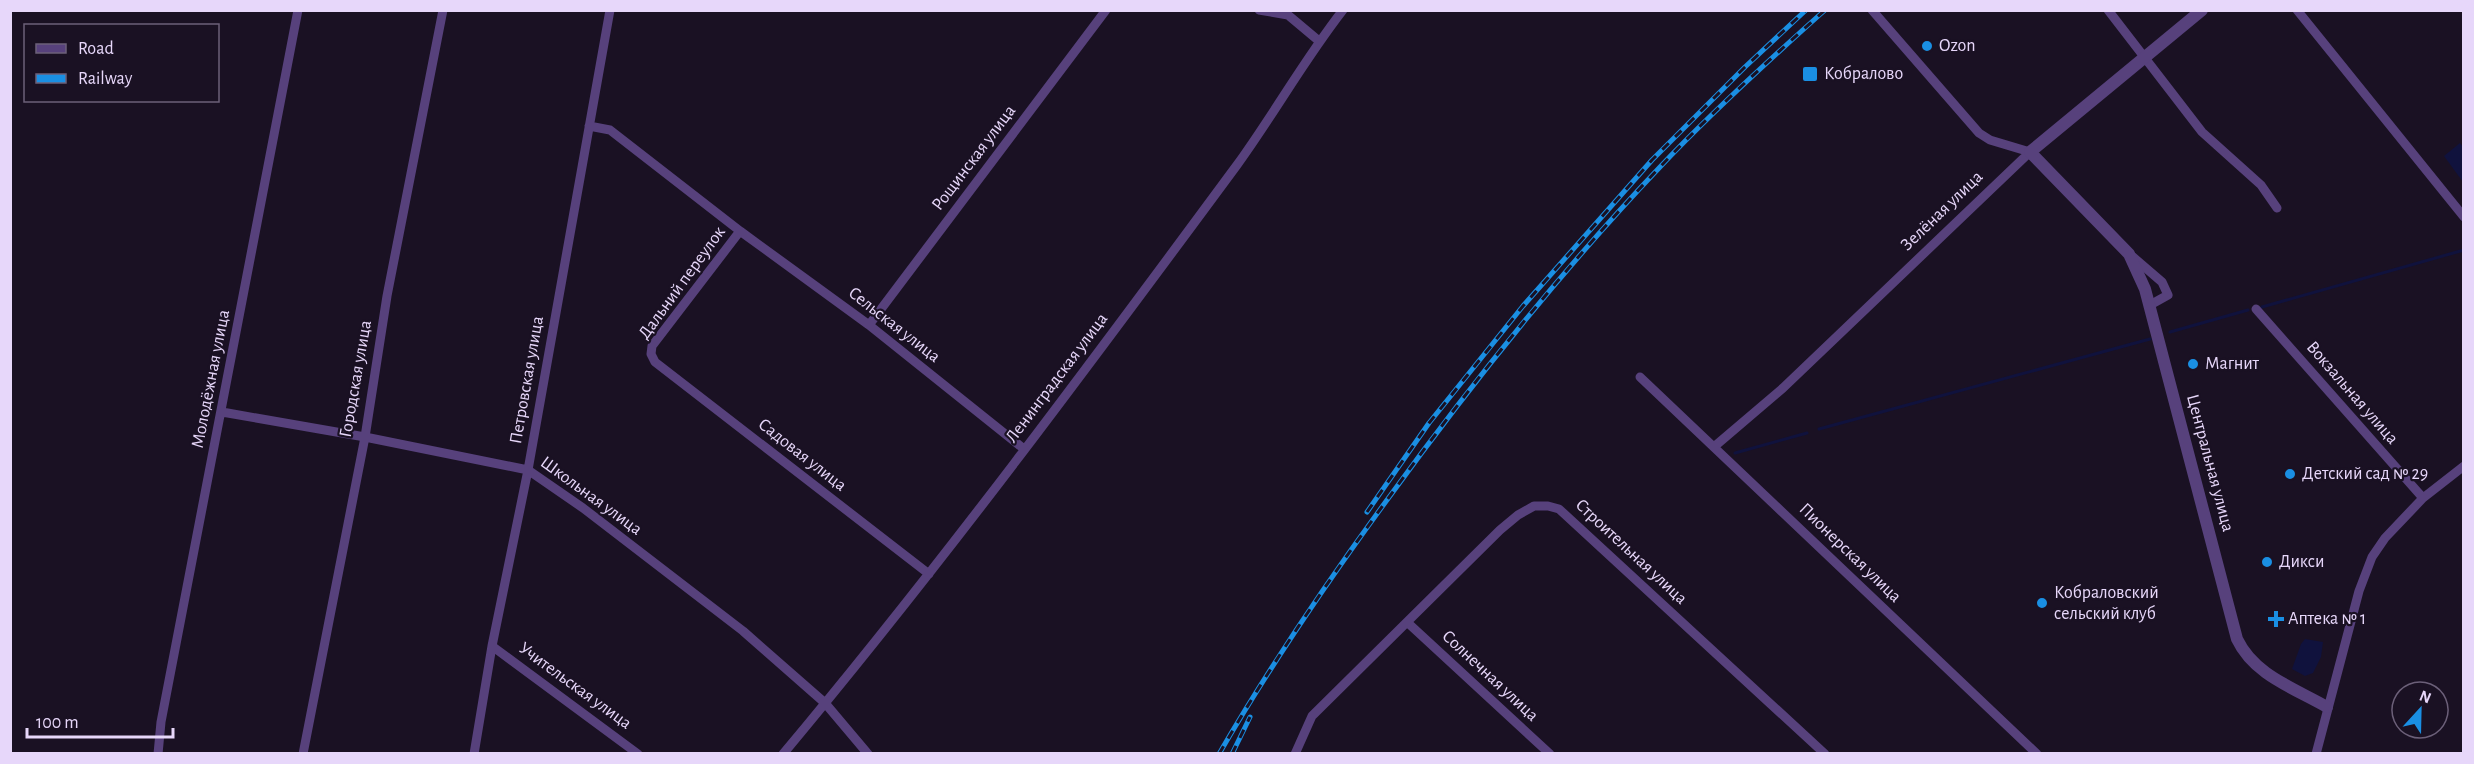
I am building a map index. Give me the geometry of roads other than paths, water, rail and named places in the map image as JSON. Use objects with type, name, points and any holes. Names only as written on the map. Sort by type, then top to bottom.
[{"type":"street","name":"Молодёжная улица","points":[[158,753],[161,722],[298,10]]},
{"type":"street","name":"Городская улица","points":[[303,753],[365,437],[387,297],[443,10]]},
{"type":"street","name":"Петровская улица","points":[[474,753],[492,646],[528,470],[610,10]]},
{"type":"street","name":"Рощинская улица","points":[[869,325],[1106,10]]},
{"type":"street","points":[[1258,10],[1288,15],[1319,41]]},
{"type":"street","name":"Ленинградская улица","points":[[783,753],[929,574],[1056,409],[1253,142],[1319,41],[1343,10]]},
{"type":"street","points":[[1872,10],[1979,133],[1990,140],[2030,152]]},
{"type":"street","points":[[2108,10],[2202,132],[2261,185],[2277,208]]},
{"type":"street","name":"Зелёная улица","points":[[1715,446],[1783,388],[2030,152],[2202,10]]},
{"type":"street","points":[[2297,10],[2463,217]]},
{"type":"street","name":"Сельская улица","points":[[589,126],[610,130],[740,231],[869,325],[1024,449]]},
{"type":"street","name":"Центральная улица","points":[[2030,152],[2129,254],[2150,305],[2242,651],[2263,672],[2327,707]]},
{"type":"street","name":"Дальний переулок","points":[[653,358],[652,346],[740,231]]},
{"type":"street","points":[[2129,254],[2162,282],[2168,294],[2150,305]]},
{"type":"street","name":"Вокзальная улица","points":[[2256,309],[2423,498]]},
{"type":"street","name":"Садовая улица","points":[[653,358],[929,574]]},
{"type":"street","name":"Пионерская улица","points":[[1640,377],[2037,753]]},
{"type":"street","name":"Школьная улица","points":[[222,412],[365,437],[528,470],[743,631],[825,703],[868,753]]},
{"type":"street","points":[[2316,753],[2359,591],[2372,557],[2385,538],[2423,498],[2463,466]]},
{"type":"street","name":"Строительная улица","points":[[1295,753],[1312,716],[1500,530],[1518,515],[1534,507],[1548,506],[1559,509],[1825,753]]},
{"type":"street","name":"Солнечная улица","points":[[1408,623],[1550,753]]},
{"type":"street","name":"Учительская улица","points":[[492,646],[638,753]]},
{"type":"waterway","points":[[2262,307],[2464,250]]},
{"type":"waterway","points":[[2170,332],[2248,310]]},
{"type":"waterway","points":[[1819,429],[2150,339]]},
{"type":"waterway","points":[[1735,453],[1807,433]]},
{"type":"railway","points":[[1367,512],[1429,423],[1523,306],[1652,160],[1806,10]]},
{"type":"railway","points":[[1219,754],[1279,657],[1343,562],[1484,371],[1552,287],[1623,206],[1680,147],[1825,10]]},
{"type":"railway","points":[[1232,754],[1250,717]]},
{"type":"place","name":"Ozon","points":[[1927,46]]},
{"type":"place","name":"Кобралово","points":[[1810,74]]},
{"type":"place","name":"Магнит","points":[[2193,364]]},
{"type":"place","name":"Детский сад № 29","points":[[2290,474]]},
{"type":"place","name":"Дикси","points":[[2267,562]]},
{"type":"place","name":"Кобраловский сельский клуб","points":[[2042,603]]},
{"type":"place","name":"Аптека № 1","points":[[2276,619]]}]
